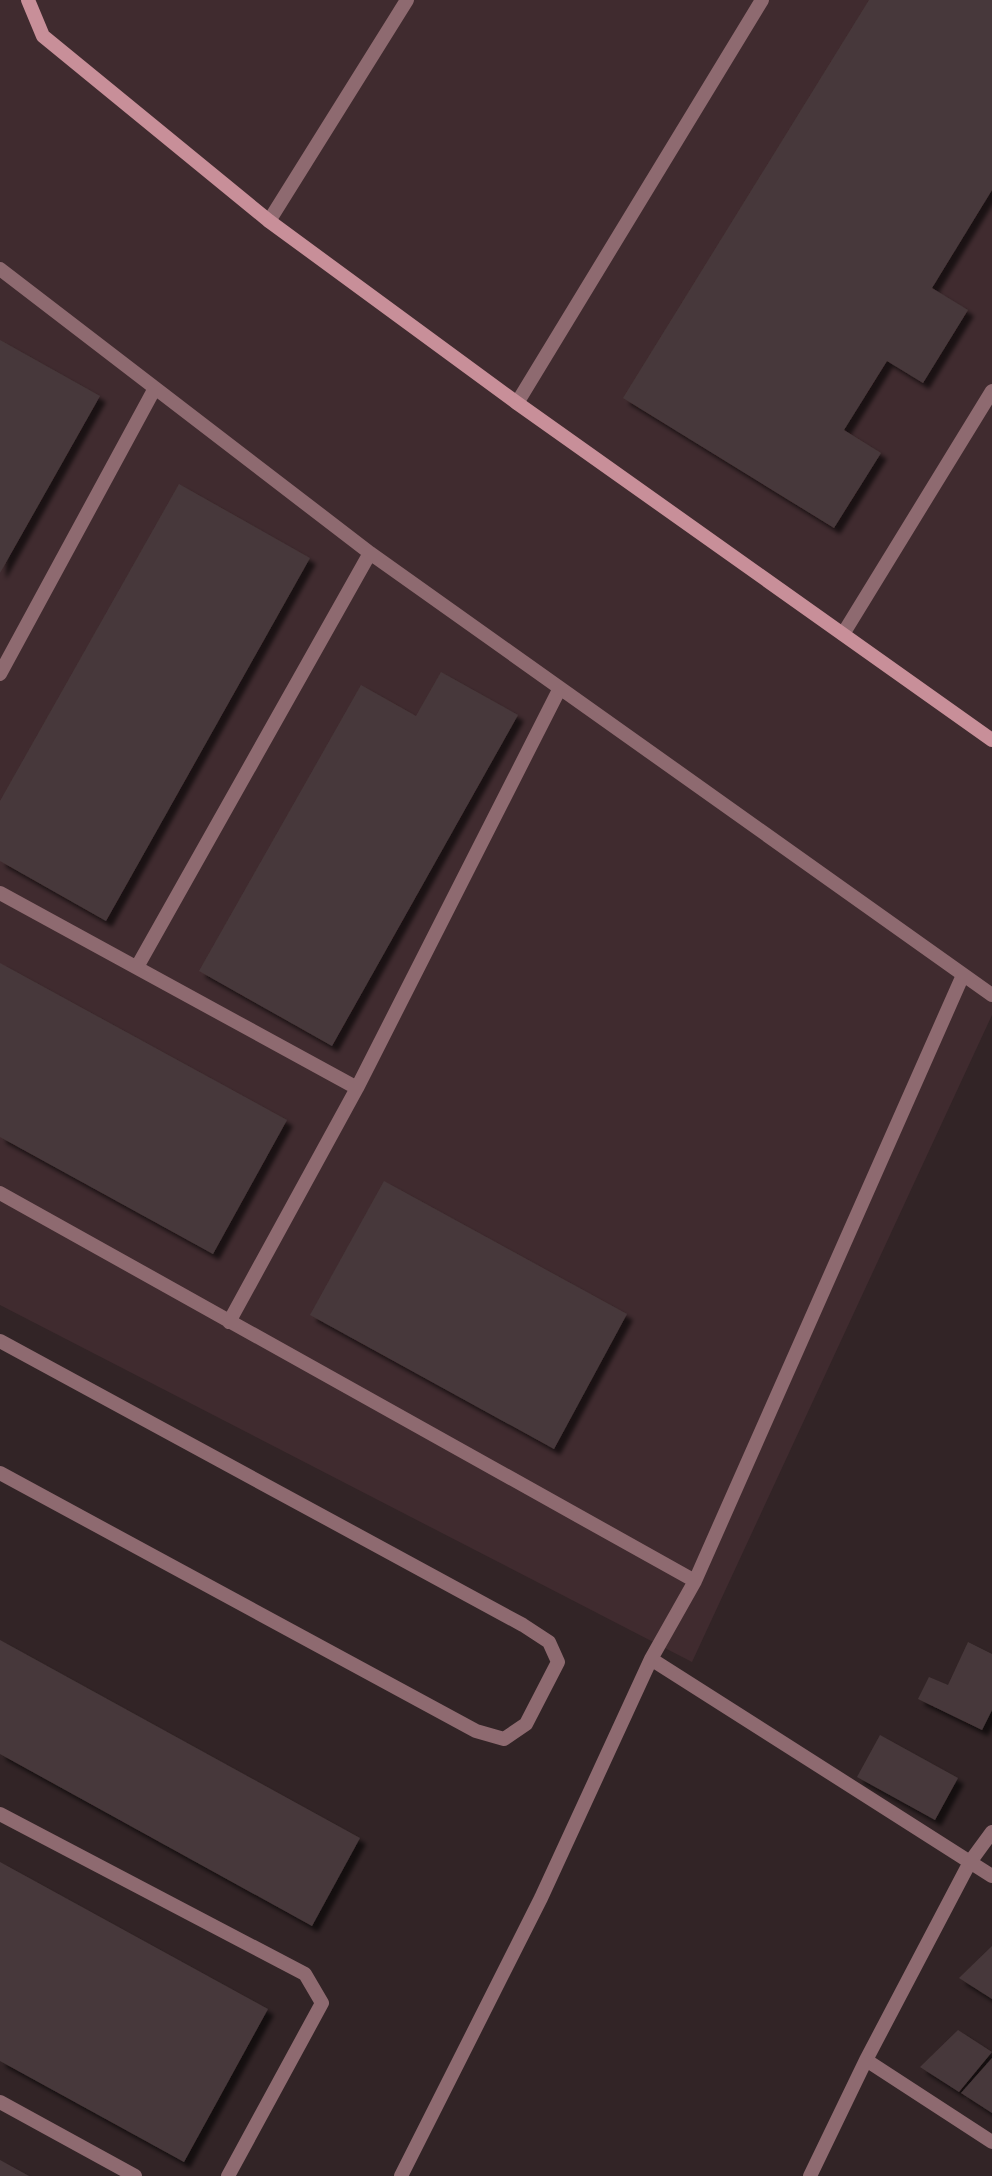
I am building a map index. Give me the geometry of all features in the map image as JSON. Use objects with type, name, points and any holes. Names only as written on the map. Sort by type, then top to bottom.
[{"type":"main road","points":[[28,0],[43,36],[269,221],[517,403],[992,740]]},
{"type":"street","points":[[269,221],[407,0]]},
{"type":"street","points":[[517,403],[762,0]]},
{"type":"street","points":[[0,269],[370,553],[992,995]]},
{"type":"street","points":[[0,674],[155,388]]},
{"type":"street","points":[[843,634],[992,391]]},
{"type":"street","points":[[137,967],[370,553]]},
{"type":"street","points":[[229,1322],[357,1087],[560,688]]},
{"type":"street","points":[[0,893],[357,1087]]},
{"type":"street","points":[[401,2176],[541,1898],[651,1658],[695,1581],[963,975]]},
{"type":"street","points":[[0,1193],[695,1581]]},
{"type":"street","points":[[0,1341],[523,1625],[549,1642],[558,1662],[526,1724],[504,1739],[476,1731],[0,1473]]},
{"type":"street","points":[[651,1658],[992,1876]]},
{"type":"street","points":[[0,1814],[305,1974],[322,2003],[228,2176]]},
{"type":"street","points":[[810,2176],[866,2060],[970,1862],[992,1832]]},
{"type":"street","points":[[866,2060],[992,2142]]},
{"type":"street","points":[[0,2102],[135,2176]]},
{"type":"shaded area","points":[[0,0],[992,0],[992,1015],[692,1662],[0,1305]]},
{"type":"building","points":[[869,0],[992,0],[992,190],[932,288],[968,310],[923,383],[887,361],[844,430],[881,453],[834,528],[623,398]]},
{"type":"building","points":[[0,340],[100,396],[0,573]]},
{"type":"building","points":[[179,484],[310,558],[106,921],[0,861],[0,801]]},
{"type":"building","points":[[441,672],[518,715],[332,1046],[199,971],[361,685],[416,716]]},
{"type":"building","points":[[0,963],[287,1120],[213,1254],[0,1137]]},
{"type":"building","points":[[384,1181],[627,1314],[554,1449],[310,1315]]},
{"type":"building","points":[[0,1640],[360,1838],[312,1926],[0,1754]]},
{"type":"building","points":[[968,1642],[992,1654],[992,1710],[982,1730],[918,1699],[929,1677],[948,1685]]},
{"type":"building","points":[[880,1735],[958,1778],[935,1820],[857,1777]]},
{"type":"building","points":[[0,1862],[268,2009],[184,2162],[0,2061]]},
{"type":"building","points":[[992,1946],[992,1999],[959,1978]]},
{"type":"building","points":[[958,2030],[992,2052],[959,2092],[920,2067]]},
{"type":"building","points":[[992,2058],[992,2113],[961,2093]]},
{"type":"building","points":[[0,2160],[29,2176],[0,2176]]}]
